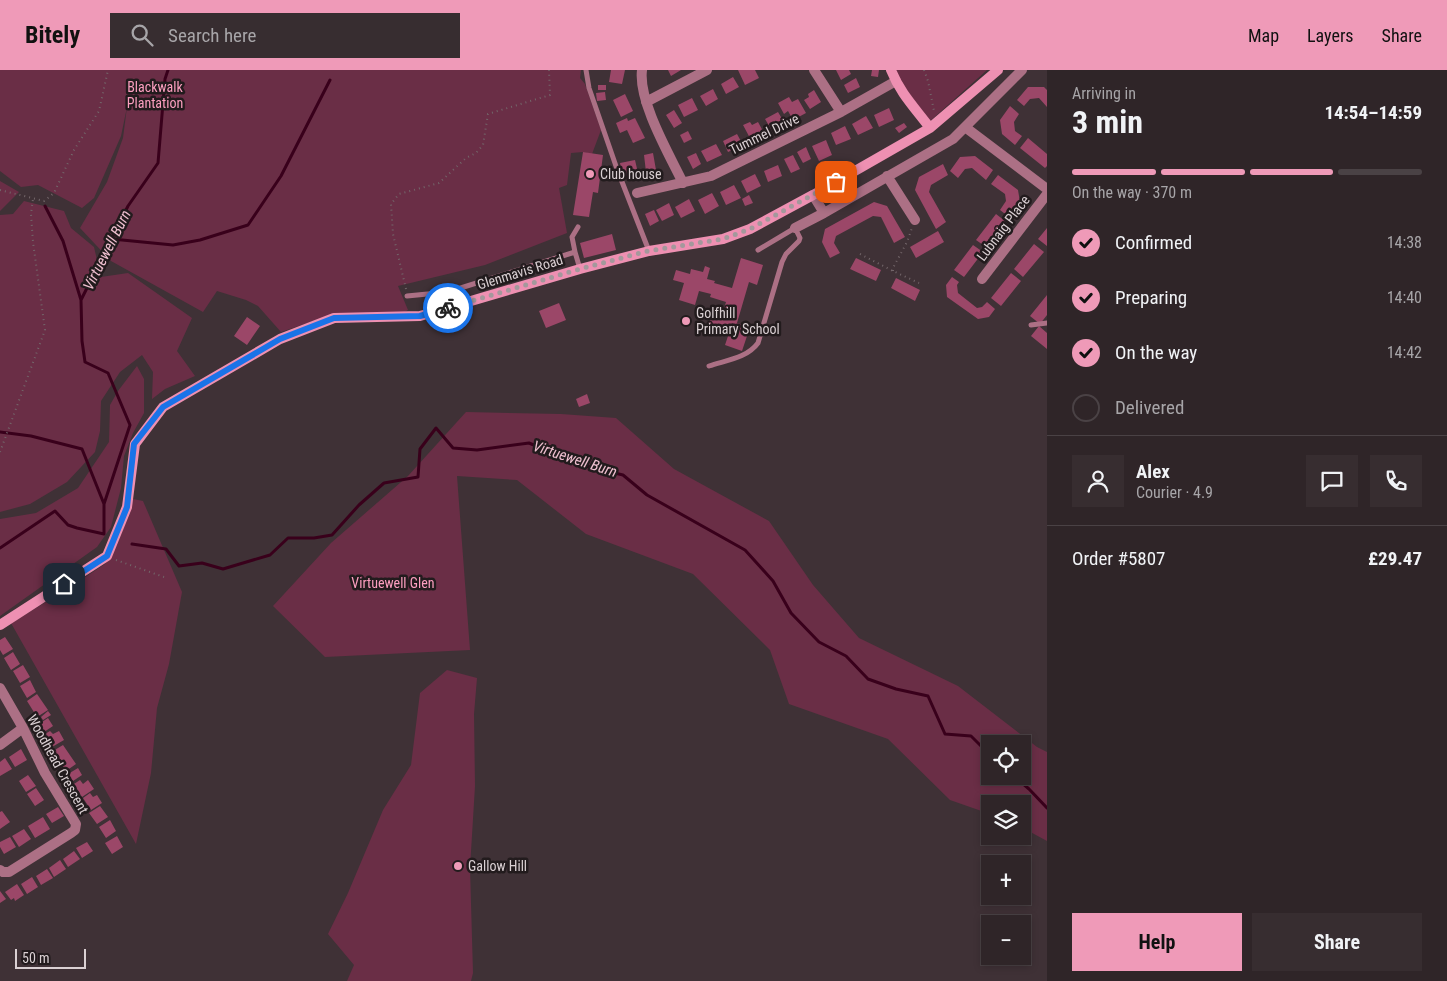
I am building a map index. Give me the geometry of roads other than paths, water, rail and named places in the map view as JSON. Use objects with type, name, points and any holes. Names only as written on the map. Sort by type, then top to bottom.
[{"type":"main road","points":[[892,70],[904,96],[933,126]]},
{"type":"main road","name":"Glenmavis Road","points":[[0,625],[107,556],[127,507],[134,444],[163,407],[280,339],[334,318],[420,316],[648,251],[723,239],[750,229],[933,126],[998,70]]},
{"type":"street","points":[[642,70],[641,80],[651,116],[683,183]]},
{"type":"street","points":[[646,102],[707,70]]},
{"type":"street","points":[[814,70],[841,112]]},
{"type":"street","points":[[795,228],[952,139],[1022,70]]},
{"type":"street","name":"Tummel Drive","points":[[637,193],[711,176],[841,112],[896,81]]},
{"type":"street","points":[[965,127],[1047,190]]},
{"type":"street","points":[[887,176],[915,220]]},
{"type":"street","name":"Lubnaig Place","points":[[982,279],[1047,194]]},
{"type":"street","points":[[813,195],[824,213]]},
{"type":"street","name":"Woodhead Crescent","points":[[0,688],[23,728],[45,773],[76,824],[75,830],[71,833],[9,872],[0,870]]},
{"type":"street","points":[[0,745],[23,728]]},
{"type":"lane","points":[[586,70],[589,88],[648,251]]},
{"type":"lane","points":[[578,227],[572,238],[580,269]]},
{"type":"lane","points":[[709,366],[743,355],[752,350],[758,343],[782,262],[786,254],[800,238],[795,228],[758,250]]},
{"type":"lane","points":[[407,296],[448,292],[575,252]]},
{"type":"lane","points":[[1031,325],[1047,323]]},
{"type":"waterway","name":"Virtuewell Burn","points":[[0,548],[55,511],[68,525],[104,534],[104,504],[130,425],[108,373],[85,362],[82,341],[81,300],[128,206],[158,163],[165,79],[168,70]]},
{"type":"waterway","points":[[112,239],[173,245],[200,240],[248,225],[281,176],[330,80]]},
{"type":"waterway","points":[[45,206],[63,241],[81,300]]},
{"type":"waterway","name":"Virtuewell Burn","points":[[132,544],[166,549],[179,566],[202,563],[223,569],[270,555],[288,538],[314,538],[332,535],[359,505],[384,483],[418,477],[420,449],[436,428],[453,448],[477,450],[529,443],[581,465],[623,475],[647,495],[745,550],[773,581],[791,613],[819,642],[846,656],[868,679],[896,689],[928,696],[945,734],[971,736],[981,746]]},
{"type":"waterway","points":[[0,432],[31,436],[82,449],[104,504]]},
{"type":"waterway","name":"Virtuewell Burn","points":[[1024,785],[1047,808]]},
{"type":"place","name":"Club house","points":[[590,174]]},
{"type":"place","name":"Golfhill Primary School","points":[[686,321]]},
{"type":"place","name":"Gallow Hill","points":[[458,866]]},
{"type":"park label","name":"Blackwalk Plantation","points":[[155,95]]},
{"type":"park label","name":"Virtuewell Glen","points":[[393,583]]}]
